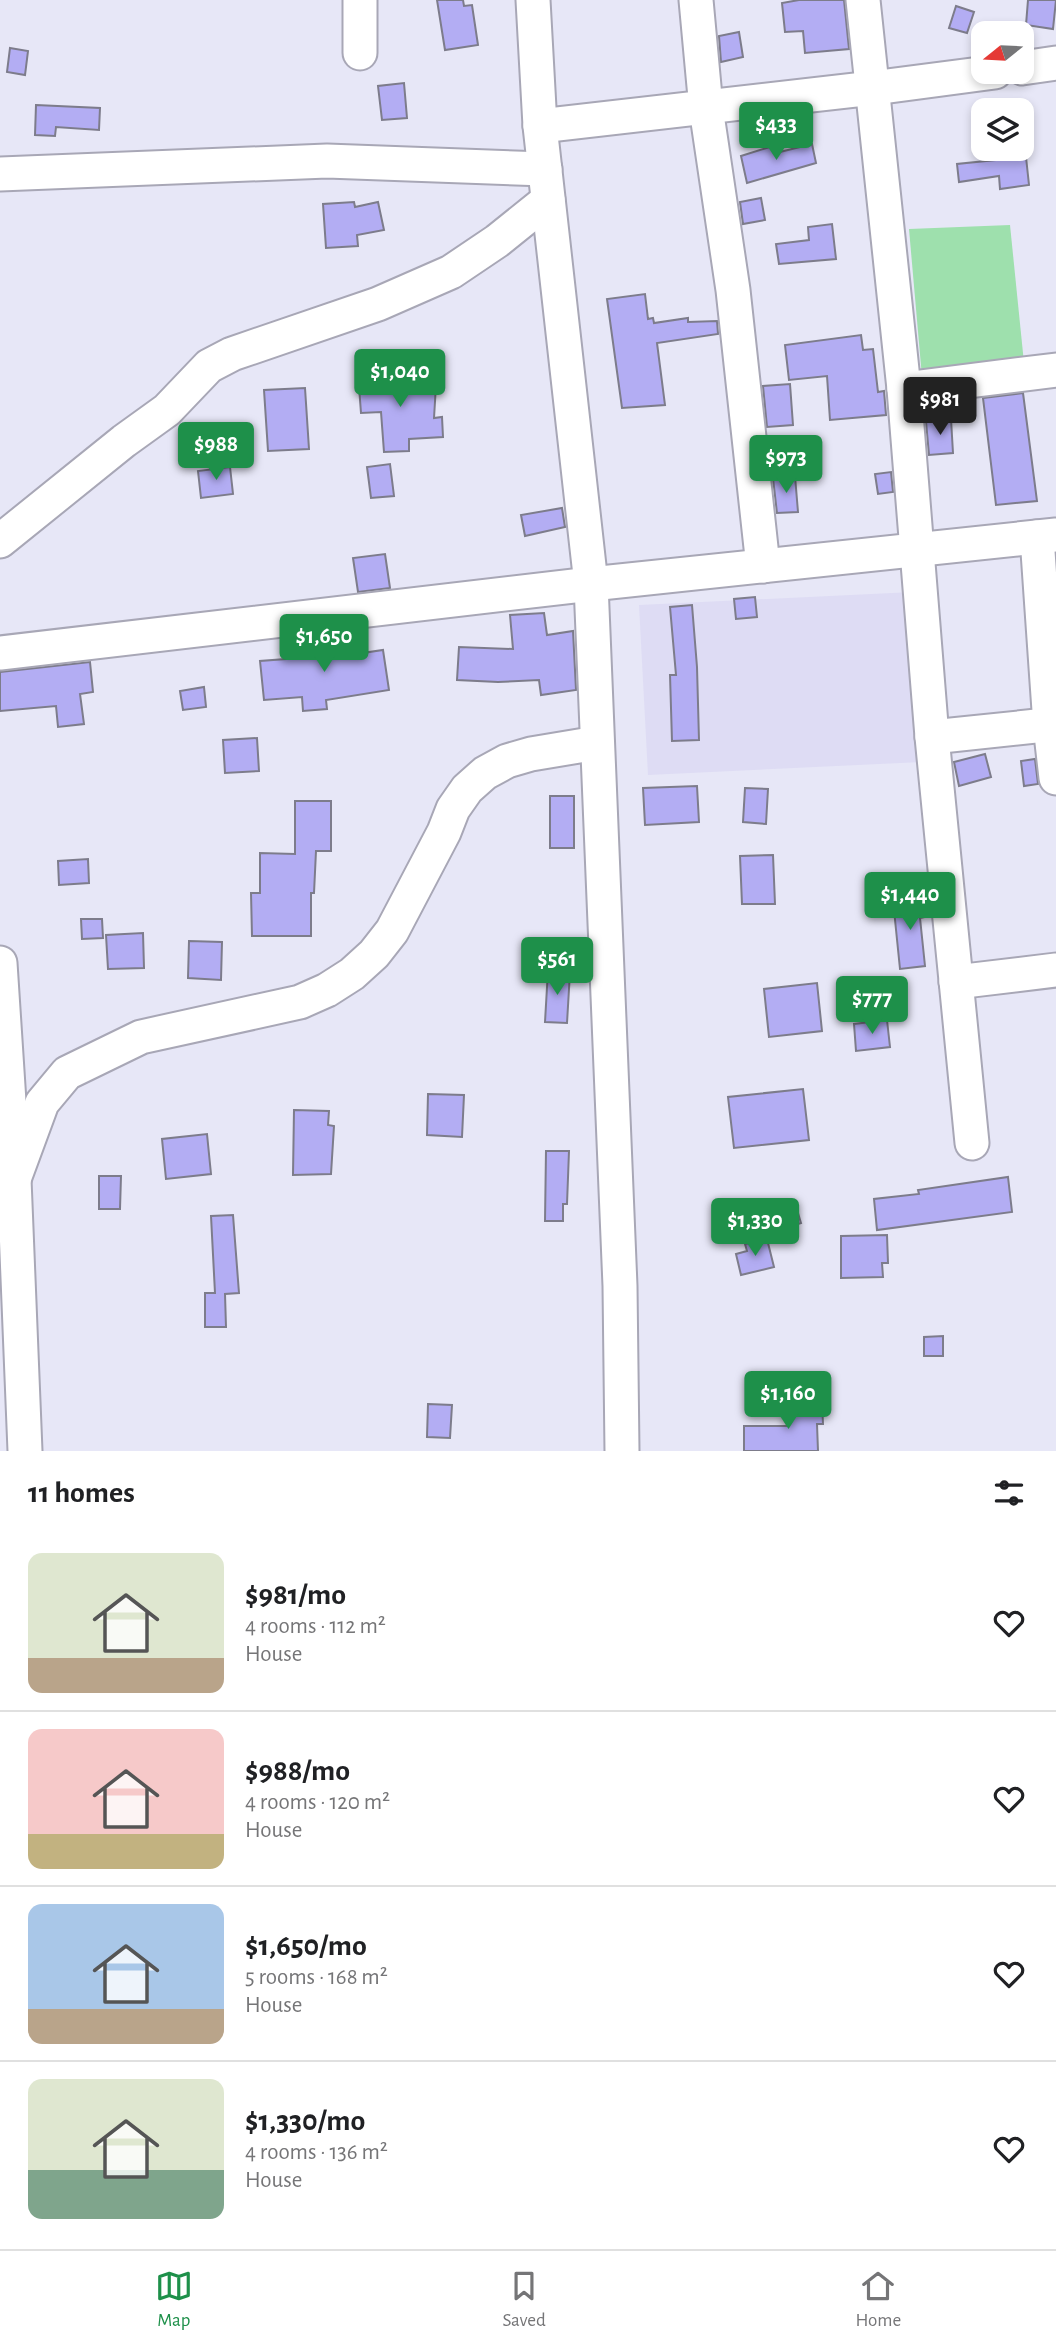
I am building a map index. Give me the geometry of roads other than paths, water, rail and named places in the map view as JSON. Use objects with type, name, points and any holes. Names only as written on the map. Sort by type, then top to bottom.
[{"type":"street","points":[[360,0],[360,53]]},
{"type":"street","points":[[533,0],[540,126],[591,584],[620,1286],[622,1451]]},
{"type":"street","points":[[696,0],[706,108],[733,290],[763,566]]},
{"type":"street","points":[[863,0],[904,389],[915,550],[972,1143]]},
{"type":"street","points":[[1034,67],[1056,64]]},
{"type":"street","points":[[540,126],[971,75]]},
{"type":"street","points":[[0,174],[327,160],[546,185]]},
{"type":"street","points":[[0,541],[124,441],[167,410],[209,366],[232,354],[378,304],[451,272],[497,241],[546,185]]},
{"type":"street","points":[[904,389],[1056,370]]},
{"type":"street","points":[[0,653],[591,584],[1046,536],[1056,778]]},
{"type":"street","points":[[932,737],[1053,724]]},
{"type":"street","points":[[7,1188],[42,1103],[67,1073],[141,1037],[300,1002],[327,990],[352,974],[374,954],[392,930],[444,832],[453,809],[467,789],[485,773],[507,761],[531,754],[597,743]]},
{"type":"street","points":[[0,963],[7,1188],[25,1451]]},
{"type":"street","points":[[956,982],[1056,970]]}]
